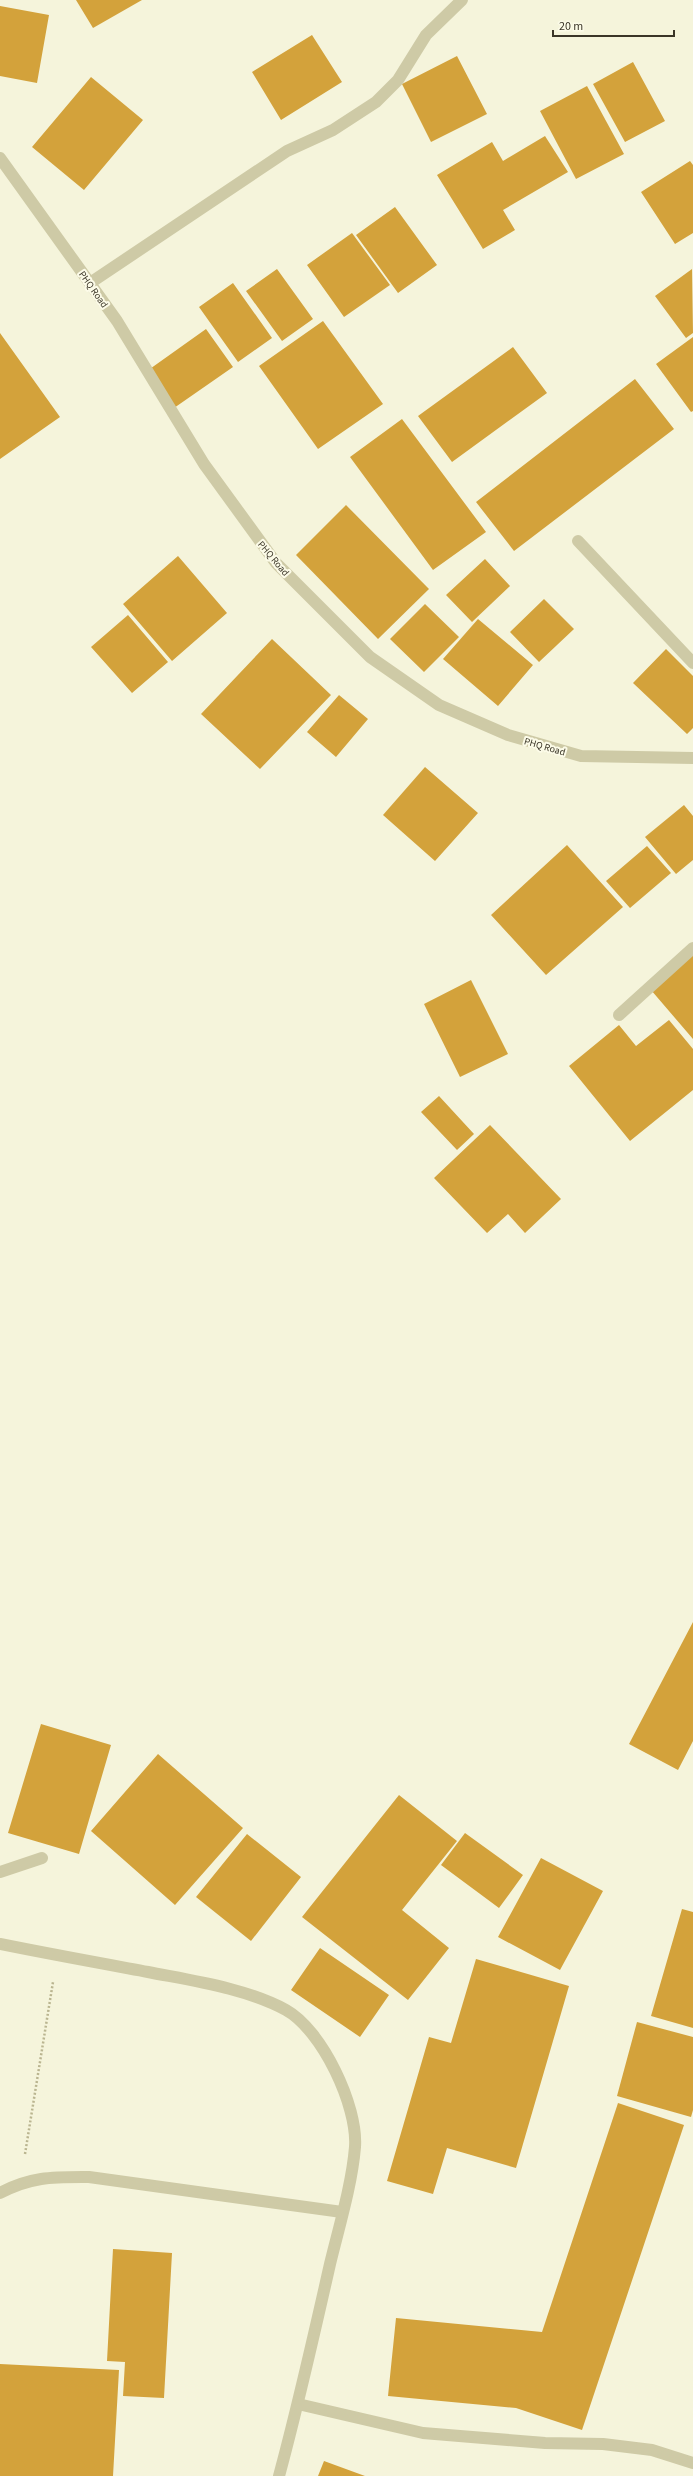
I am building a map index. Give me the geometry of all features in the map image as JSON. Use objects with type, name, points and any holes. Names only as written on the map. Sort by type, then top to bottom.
[{"type":"street","points":[[90,283],[287,151],[333,130],[376,102],[398,80],[426,35],[462,0]]},
{"type":"street","name":"PHQ Road","points":[[0,158],[117,321],[204,464],[276,563],[370,657],[439,705],[508,735],[581,756],[693,758]]},
{"type":"street","points":[[578,541],[693,663]]},
{"type":"street","points":[[619,1015],[693,948]]},
{"type":"street","points":[[0,1872],[42,1858]]},
{"type":"street","points":[[0,1944],[201,1982],[242,1994],[287,2011],[309,2029],[343,2089],[353,2119],[355,2147],[342,2212],[298,2404],[279,2476]]},
{"type":"street","points":[[0,2193],[20,2183],[51,2177],[89,2177],[342,2212]]},
{"type":"street","points":[[298,2404],[423,2433],[545,2443],[603,2444],[652,2450],[693,2463]]},
{"type":"path","points":[[20,2183],[57,1955]]},
{"type":"building","points":[[76,0],[142,0],[93,28]]},
{"type":"building","points":[[0,6],[49,15],[37,83],[0,76]]},
{"type":"building","points":[[312,35],[342,82],[281,120],[252,72]]},
{"type":"building","points":[[457,56],[487,114],[431,142],[402,84]]},
{"type":"building","points":[[633,62],[665,121],[625,142],[593,84]]},
{"type":"building","points":[[91,77],[143,120],[84,190],[32,147]]},
{"type":"building","points":[[587,86],[624,154],[576,179],[540,111]]},
{"type":"building","points":[[545,136],[568,172],[503,210],[515,230],[483,249],[437,175],[492,142],[503,161]]},
{"type":"building","points":[[690,161],[693,165],[693,233],[675,244],[641,192]]},
{"type":"building","points":[[395,207],[437,265],[398,293],[356,235]]},
{"type":"building","points":[[352,233],[390,285],[344,317],[307,265]]},
{"type":"building","points":[[277,269],[313,319],[282,341],[246,291]]},
{"type":"building","points":[[692,269],[693,333],[686,338],[655,296]]},
{"type":"building","points":[[233,283],[272,338],[238,362],[199,307]]},
{"type":"building","points":[[323,321],[383,404],[318,449],[259,366]]},
{"type":"building","points":[[206,329],[233,367],[174,408],[147,371]]},
{"type":"building","points":[[0,333],[60,417],[0,459]]},
{"type":"building","points":[[693,337],[693,411],[691,412],[656,364]]},
{"type":"building","points":[[513,347],[547,393],[452,462],[418,416]]},
{"type":"building","points":[[635,379],[674,429],[514,551],[476,502]]},
{"type":"building","points":[[402,419],[486,532],[433,570],[350,457]]},
{"type":"building","points":[[346,505],[429,589],[378,639],[296,555]]},
{"type":"building","points":[[178,556],[227,613],[172,661],[123,604]]},
{"type":"building","points":[[485,559],[510,586],[472,622],[446,595]]},
{"type":"building","points":[[544,599],[574,629],[539,662],[510,632]]},
{"type":"building","points":[[425,604],[459,637],[424,672],[390,639]]},
{"type":"building","points":[[128,615],[168,662],[132,693],[91,647]]},
{"type":"building","points":[[478,619],[533,665],[498,706],[443,659]]},
{"type":"building","points":[[272,639],[331,695],[260,769],[201,714]]},
{"type":"building","points":[[666,649],[693,676],[693,728],[687,734],[633,683]]},
{"type":"building","points":[[339,695],[368,719],[336,757],[307,732]]},
{"type":"building","points":[[425,767],[478,813],[435,861],[383,815]]},
{"type":"building","points":[[684,805],[693,816],[693,860],[676,874],[645,837]]},
{"type":"building","points":[[567,845],[623,907],[546,975],[491,915]]},
{"type":"building","points":[[647,846],[671,873],[630,908],[606,881]]},
{"type":"building","points":[[693,955],[693,1039],[651,990]]},
{"type":"building","points":[[471,980],[508,1054],[460,1077],[424,1004]]},
{"type":"building","points":[[669,1020],[693,1049],[693,1090],[630,1141],[569,1066],[619,1025],[636,1046]]},
{"type":"building","points":[[439,1096],[474,1134],[457,1150],[421,1112]]},
{"type":"building","points":[[490,1125],[561,1199],[525,1233],[508,1214],[487,1233],[434,1178]]},
{"type":"building","points":[[693,1622],[693,1741],[678,1770],[629,1744]]},
{"type":"building","points":[[41,1724],[111,1745],[79,1854],[8,1833]]},
{"type":"building","points":[[158,1754],[243,1828],[175,1905],[91,1831]]},
{"type":"building","points":[[399,1795],[457,1841],[402,1910],[449,1948],[408,2000],[302,1917]]},
{"type":"building","points":[[465,1833],[523,1875],[499,1908],[441,1865]]},
{"type":"building","points":[[247,1834],[301,1877],[251,1941],[196,1897]]},
{"type":"building","points":[[541,1858],[603,1891],[560,1970],[498,1937]]},
{"type":"building","points":[[682,1909],[693,1912],[693,2028],[651,2016]]},
{"type":"building","points":[[320,1948],[389,1995],[360,2037],[291,1990]]},
{"type":"building","points":[[476,1959],[569,1986],[516,2168],[447,2148],[433,2194],[387,2181],[429,2037],[451,2043]]},
{"type":"building","points":[[637,2022],[693,2037],[693,2110],[691,2117],[617,2096]]},
{"type":"building","points":[[618,2103],[684,2125],[582,2430],[516,2408],[388,2396],[396,2318],[542,2332]]},
{"type":"building","points":[[113,2249],[172,2253],[164,2398],[123,2396],[125,2362],[107,2361]]},
{"type":"building","points":[[0,2364],[119,2370],[113,2476],[0,2476]]},
{"type":"building","points":[[324,2461],[365,2476],[318,2476]]}]
